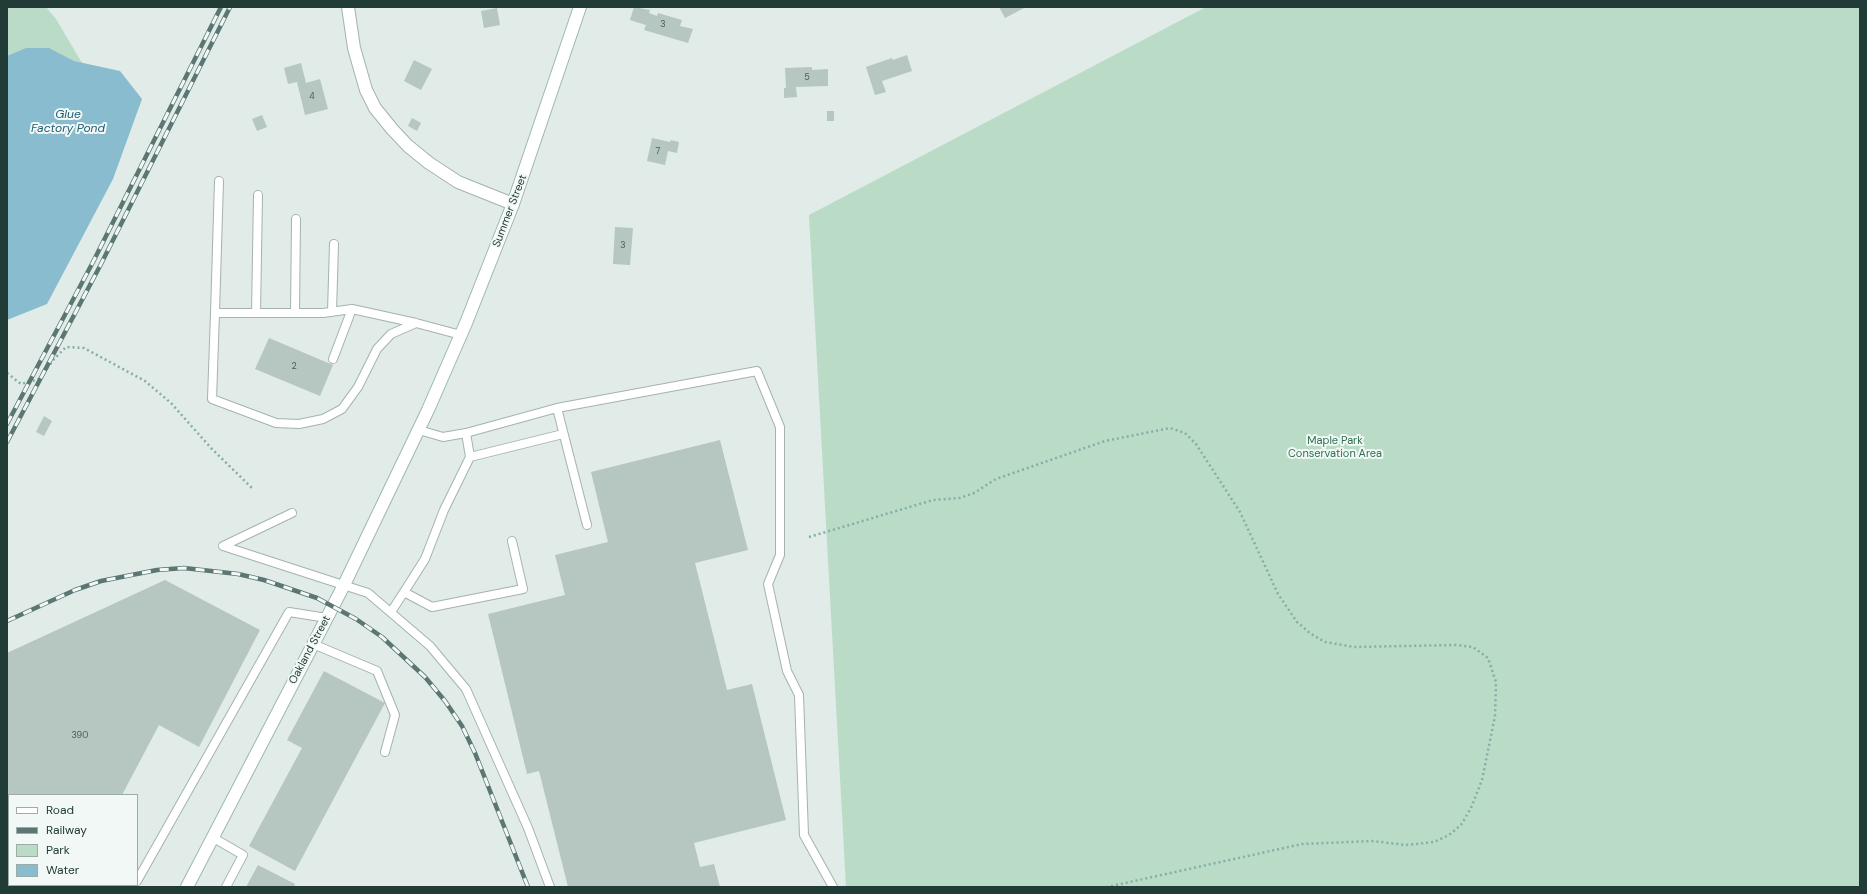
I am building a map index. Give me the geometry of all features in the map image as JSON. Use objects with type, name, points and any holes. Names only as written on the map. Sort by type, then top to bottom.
[{"type":"main road","points":[[348,7],[354,48],[366,90],[375,108],[392,129],[408,146],[429,163],[458,182],[513,204]]},
{"type":"main road","name":"Summer Street","points":[[428,410],[461,335],[513,204],[580,7]]},
{"type":"main road","name":"Oakland Street","points":[[187,887],[344,585],[428,410]]},
{"type":"lane","points":[[219,181],[212,399],[276,423],[299,424],[323,419],[342,409],[358,387],[377,348],[391,334],[416,323]]},
{"type":"lane","points":[[256,313],[258,195]]},
{"type":"lane","points":[[295,313],[296,220]]},
{"type":"lane","points":[[332,312],[334,244]]},
{"type":"lane","points":[[214,313],[332,312],[352,309],[416,323],[461,335]]},
{"type":"lane","points":[[333,359],[352,309]]},
{"type":"lane","points":[[419,430],[443,437],[557,408],[757,371],[780,427],[780,555],[768,584],[787,670],[799,695],[804,835],[833,887]]},
{"type":"lane","points":[[557,408],[587,525]]},
{"type":"lane","points":[[391,612],[425,559],[444,510],[470,457],[466,432]]},
{"type":"lane","points":[[470,457],[563,434]]},
{"type":"lane","points":[[292,513],[223,546],[368,593],[430,646],[466,690],[528,828],[550,887]]},
{"type":"lane","points":[[404,592],[432,607],[523,589],[512,541]]},
{"type":"lane","points":[[138,878],[289,612],[327,618]]},
{"type":"lane","points":[[313,644],[377,671],[395,715],[385,752]]},
{"type":"lane","points":[[212,837],[244,856],[226,887]]},
{"type":"path","points":[[7,373],[21,384],[39,380],[54,359],[66,347],[84,348],[145,381],[171,403],[211,448],[252,488]]},
{"type":"path","points":[[809,537],[933,500],[960,498],[974,493],[996,479],[1105,441],[1170,428],[1185,433],[1196,444],[1240,512],[1278,594],[1297,622],[1311,634],[1325,642],[1354,648],[1456,645],[1473,647],[1488,658],[1496,682],[1495,716],[1482,780],[1471,808],[1461,825],[1449,835],[1434,842],[1406,845],[1372,841],[1302,844],[1107,887]]},
{"type":"green space","points":[[7,7],[46,7],[56,19],[85,68],[7,205]]},
{"type":"green space","name":"Maple Park Conservation Area","points":[[1206,7],[1860,7],[1860,887],[846,887],[809,215]]},
{"type":"water","name":"Glue Factory Pond","points":[[26,48],[49,48],[74,61],[120,71],[142,99],[113,179],[47,304],[7,320],[7,56]]},
{"type":"building","points":[[634,7],[650,10],[649,13],[657,16],[658,13],[682,20],[680,26],[693,29],[688,43],[644,30],[646,25],[630,20]]},
{"type":"building","points":[[999,7],[1026,7],[1005,18]]},
{"type":"building","points":[[497,8],[500,25],[484,28],[481,11]]},
{"type":"building","points":[[907,55],[912,71],[882,81],[886,92],[875,95],[866,67],[892,58],[893,60]]},
{"type":"building","points":[[414,60],[432,69],[421,90],[404,81]]},
{"type":"building","points":[[301,63],[306,83],[320,79],[328,109],[305,115],[297,82],[288,84],[284,68]]},
{"type":"building","points":[[812,67],[812,70],[828,69],[828,86],[796,87],[797,97],[784,98],[784,88],[786,88],[785,68]]},
{"type":"building","points":[[827,111],[834,111],[834,121],[827,121]]},
{"type":"building","points":[[262,115],[267,127],[257,131],[252,119]]},
{"type":"building","points":[[412,118],[421,123],[417,131],[408,126]]},
{"type":"building","points":[[652,138],[670,142],[671,140],[679,142],[677,153],[668,151],[665,165],[647,161]]},
{"type":"building","points":[[615,227],[633,228],[630,265],[613,264]]},
{"type":"building","points":[[269,338],[333,365],[320,396],[255,369]]},
{"type":"building","points":[[44,416],[52,421],[44,436],[36,432]]},
{"type":"building","points":[[720,440],[748,550],[695,563],[727,690],[752,684],[786,820],[694,843],[700,867],[714,864],[720,887],[568,887],[539,771],[527,774],[488,614],[565,595],[555,555],[608,542],[591,472]]},
{"type":"building","points":[[165,580],[260,630],[199,747],[159,725],[123,794],[8,794],[8,886],[74,887],[7,887],[7,653]]},
{"type":"building","points":[[324,671],[385,703],[295,871],[249,846],[302,748],[287,740]]},
{"type":"building","points":[[258,865],[295,884],[294,887],[246,887]]},
{"type":"railway","points":[[7,424],[93,262],[221,7]]},
{"type":"railway","points":[[7,442],[100,266],[230,7]]},
{"type":"railway","points":[[7,621],[75,590],[101,581],[157,570],[184,568],[238,574],[264,580],[317,598],[356,619],[382,637],[425,677],[445,701],[462,726],[475,753],[528,887]]}]
